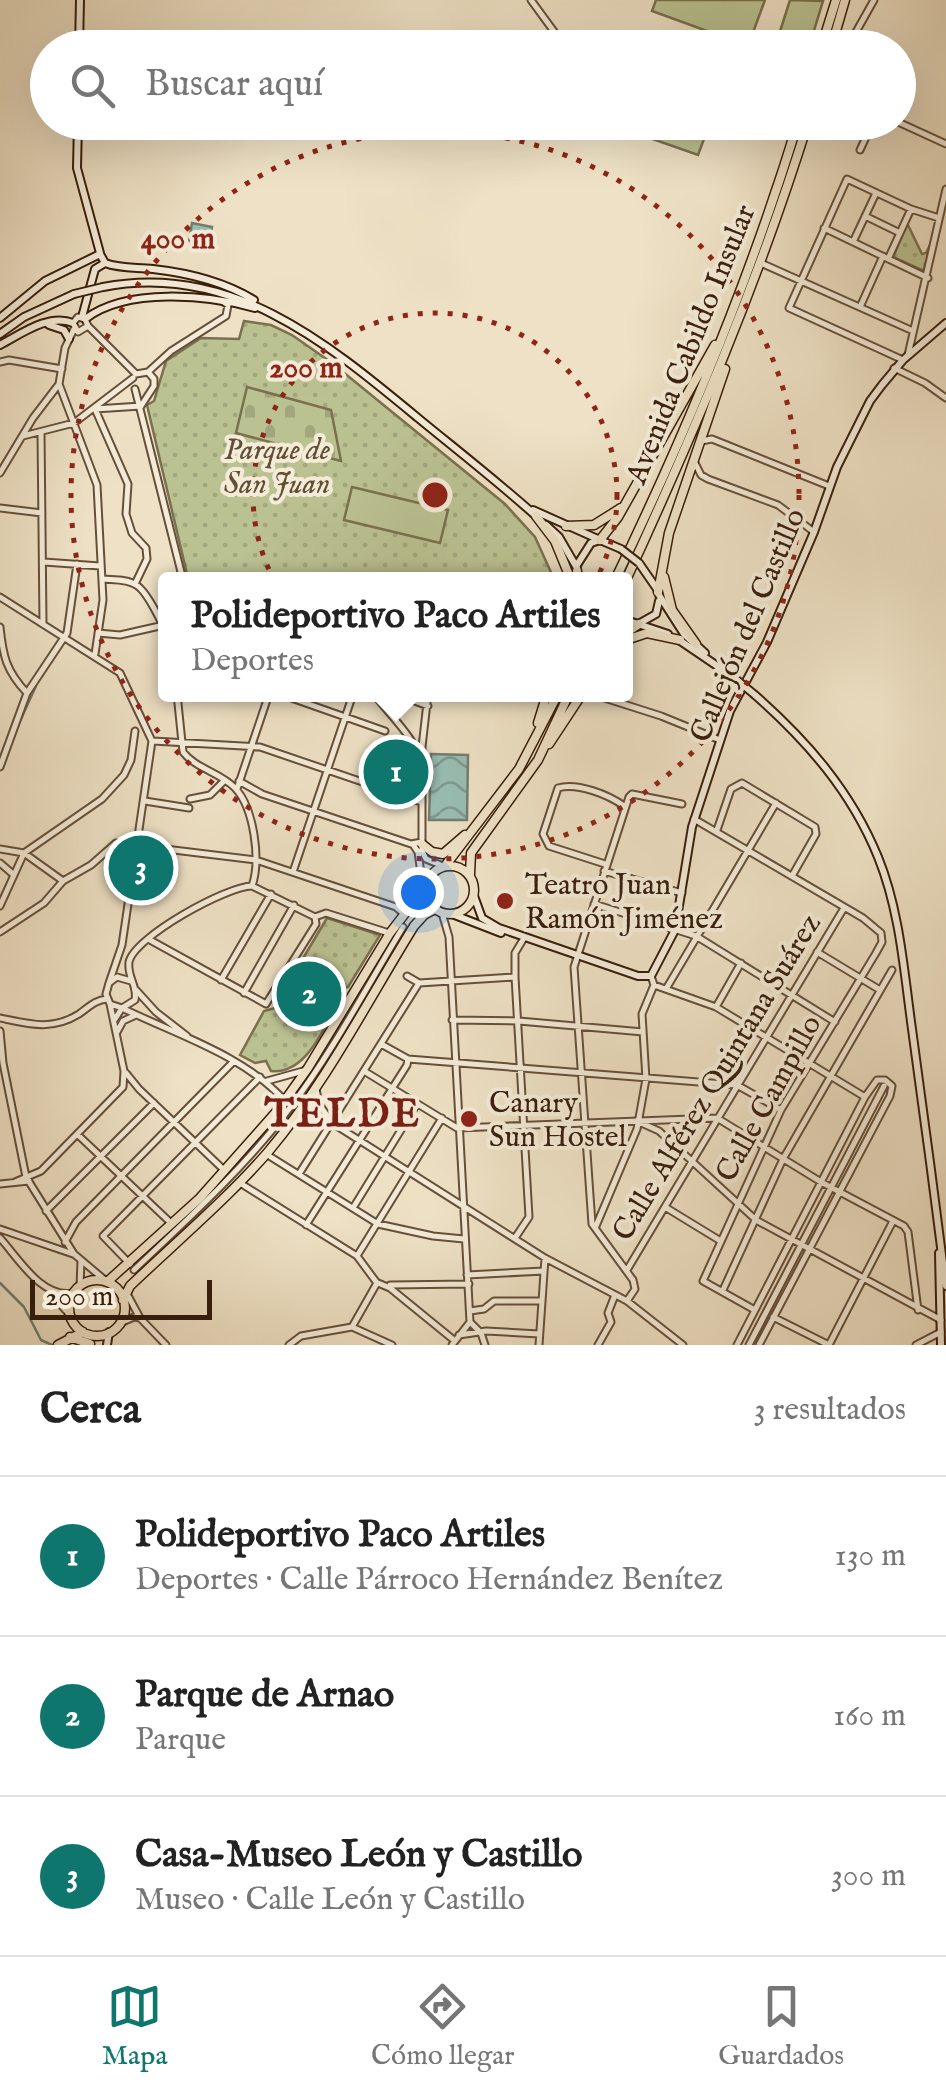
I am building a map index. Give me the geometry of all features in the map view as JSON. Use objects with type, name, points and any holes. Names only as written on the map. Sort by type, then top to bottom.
[{"type":"main road","points":[[79,30],[80,0]]},
{"type":"main road","points":[[832,30],[836,0]]},
{"type":"main road","points":[[835,30],[846,0]]},
{"type":"main road","points":[[78,140],[77,168],[95,255],[90,264],[96,270]]},
{"type":"main road","name":"Avenida Cabildo Insular","points":[[620,572],[732,315],[792,140]]},
{"type":"main road","name":"Avenida Cabildo Insular","points":[[630,572],[693,436],[738,326],[802,140]]},
{"type":"main road","points":[[95,255],[118,267],[180,272],[209,279],[241,292],[309,333],[361,371],[536,516],[574,572]]},
{"type":"main road","points":[[0,318],[30,291],[95,255]]},
{"type":"main road","points":[[85,320],[96,270],[105,262]]},
{"type":"main road","points":[[0,334],[24,317],[74,294],[147,282],[179,283],[232,294],[276,314]]},
{"type":"main road","points":[[85,320],[97,310],[120,302],[161,297],[220,299],[276,314]]},
{"type":"main road","points":[[577,572],[584,548],[600,540],[624,505],[732,315]]},
{"type":"main road","points":[[0,344],[58,319],[74,326]]},
{"type":"main road","name":"Callejón del Castillo","points":[[653,981],[675,930],[694,819],[730,711],[767,642],[830,486],[870,401],[894,368],[946,323]]},
{"type":"main road","points":[[43,324],[56,326],[69,339]]},
{"type":"main road","points":[[633,630],[656,614],[662,558],[738,326]]},
{"type":"main road","points":[[566,526],[594,525],[624,505]]},
{"type":"main road","points":[[524,506],[621,548],[639,564],[668,614],[713,661]]},
{"type":"main road","points":[[662,558],[672,610],[696,644]]},
{"type":"main road","points":[[633,622],[680,640],[754,695],[820,759],[847,797],[878,858],[902,955],[946,1286]]},
{"type":"main road","points":[[633,635],[680,640]]},
{"type":"main road","points":[[531,748],[545,702]]},
{"type":"main road","points":[[106,1282],[132,1267],[226,1171],[286,1101],[390,933],[432,873],[444,866],[479,822],[531,748],[554,702]]},
{"type":"main road","points":[[538,760],[565,702]]},
{"type":"main road","points":[[520,937],[482,918],[470,874],[472,854],[577,702]]},
{"type":"main road","points":[[422,843],[432,852],[443,854],[479,822]]},
{"type":"main road","points":[[444,866],[458,866],[470,874]]},
{"type":"main road","points":[[426,885],[428,899],[439,911],[653,981]]},
{"type":"main road","points":[[452,914],[466,908],[474,896]]},
{"type":"main road","points":[[59,1344],[84,1332],[110,1332],[120,1323],[125,1296],[266,1154],[316,1089],[414,926],[439,911]]},
{"type":"main road","points":[[940,1237],[942,1345]]},
{"type":"main road","points":[[59,1344],[71,1317],[76,1289],[93,1280],[114,1286],[125,1296]]},
{"type":"main road","points":[[71,1317],[90,1344]]},
{"type":"main road","points":[[106,1345],[110,1332]]},
{"type":"main road","points":[[70,1337],[90,1344]]},
{"type":"street","points":[[531,0],[553,30]]},
{"type":"street","points":[[857,30],[874,0]]},
{"type":"street","points":[[916,130],[946,144]]},
{"type":"street","points":[[860,150],[865,140]]},
{"type":"street","points":[[940,218],[846,179],[789,308],[906,357],[928,278],[946,189]]},
{"type":"street","points":[[852,242],[876,193]]},
{"type":"street","points":[[860,307],[911,209]]},
{"type":"street","points":[[865,216],[900,233]]},
{"type":"street","points":[[824,228],[928,278]]},
{"type":"street","points":[[761,263],[913,331]]},
{"type":"street","points":[[21,436],[74,423],[95,409],[134,376],[148,372],[162,357],[226,316],[228,305],[220,299]]},
{"type":"street","points":[[0,473],[59,384],[65,348],[74,326],[85,320]]},
{"type":"street","points":[[74,326],[82,332],[85,320]]},
{"type":"street","points":[[85,320],[134,376],[134,390],[181,572]]},
{"type":"street","points":[[0,362],[62,369]]},
{"type":"street","points":[[894,368],[946,398]]},
{"type":"street","points":[[141,406],[154,379],[148,372]]},
{"type":"street","points":[[59,384],[97,485],[103,600],[95,654]]},
{"type":"street","points":[[134,390],[144,394],[150,391]]},
{"type":"street","points":[[95,409],[141,406]]},
{"type":"street","points":[[95,409],[128,484],[126,514],[132,533],[146,548],[148,559],[136,584]]},
{"type":"street","points":[[41,432],[44,623]]},
{"type":"street","points":[[701,441],[712,439],[830,486]]},
{"type":"street","points":[[694,459],[701,475],[778,505],[814,532]]},
{"type":"street","points":[[0,508],[42,513]]},
{"type":"street","points":[[43,562],[100,566]]},
{"type":"street","points":[[0,768],[27,693],[64,636],[77,564]]},
{"type":"street","points":[[103,580],[136,584],[158,615]]},
{"type":"street","points":[[1,601],[44,623],[120,672],[152,742],[121,950],[109,983],[124,1087]]},
{"type":"street","points":[[98,633],[120,635],[158,626]]},
{"type":"street","points":[[0,627],[2,653],[16,682],[27,693]]},
{"type":"street","points":[[178,702],[186,757],[237,789],[250,820],[256,860],[252,886]]},
{"type":"street","points":[[237,789],[266,702]]},
{"type":"street","points":[[303,702],[385,730]]},
{"type":"street","points":[[294,872],[351,702]]},
{"type":"street","points":[[380,702],[413,744],[422,747]]},
{"type":"street","points":[[417,702],[428,706]]},
{"type":"street","points":[[428,702],[422,747],[422,843],[426,859],[444,866]]},
{"type":"street","points":[[617,702],[720,740]]},
{"type":"street","points":[[0,906],[24,854],[113,787],[130,760],[136,731]]},
{"type":"street","points":[[152,742],[252,746],[421,802]]},
{"type":"street","points":[[190,799],[210,794],[225,780]]},
{"type":"street","points":[[239,781],[262,794],[314,812],[411,844],[422,843]]},
{"type":"street","points":[[718,830],[736,784],[742,783],[815,827],[816,834],[792,876]]},
{"type":"street","points":[[624,806],[614,798],[567,785],[558,788],[543,834],[549,846],[682,893]]},
{"type":"street","points":[[627,1301],[635,1284],[596,1229],[591,1214],[576,956],[624,806],[632,794],[682,804]]},
{"type":"street","points":[[145,801],[189,808]]},
{"type":"street","points":[[666,989],[776,803]]},
{"type":"street","points":[[694,819],[844,907]]},
{"type":"street","points":[[0,932],[44,903],[63,882],[116,844],[256,860],[404,913]]},
{"type":"street","points":[[411,844],[418,852],[426,885]]},
{"type":"street","points":[[0,849],[24,854],[63,882]]},
{"type":"street","points":[[0,863],[14,875]]},
{"type":"street","points":[[0,882],[10,885]]},
{"type":"street","points":[[194,1040],[156,1012],[131,980],[131,957],[192,908],[238,887],[252,886],[316,917],[326,914],[390,933]]},
{"type":"street","points":[[220,980],[271,894]]},
{"type":"street","points":[[244,993],[294,904]]},
{"type":"street","points":[[594,904],[696,936],[835,1022]]},
{"type":"street","name":"Calle Campillo","points":[[722,1291],[703,1281],[736,1205],[782,1110],[882,942],[877,926],[844,907]]},
{"type":"street","name":"Calle Alférez Quintana Suárez","points":[[627,1270],[844,907]]},
{"type":"street","points":[[439,911],[449,938],[471,1322],[481,1332],[485,1345]]},
{"type":"street","points":[[150,940],[266,1004],[316,924],[316,917]]},
{"type":"street","points":[[260,1077],[104,1236],[132,1267],[205,1203],[285,1115],[403,927]]},
{"type":"street","points":[[515,1238],[529,1217],[516,1022],[515,953],[520,937]]},
{"type":"street","points":[[121,950],[131,957]]},
{"type":"street","points":[[817,952],[880,990]]},
{"type":"street","points":[[716,1006],[741,962]]},
{"type":"street","points":[[753,1309],[722,1291],[783,1159],[892,970]]},
{"type":"street","points":[[407,976],[418,983],[515,977]]},
{"type":"street","points":[[109,983],[118,978],[131,980]]},
{"type":"street","points":[[596,1229],[632,1146],[646,1079],[642,1014],[653,981],[716,1006],[865,1097]]},
{"type":"street","points":[[299,1174],[418,983]]},
{"type":"street","points":[[114,1022],[122,1008],[135,1000],[136,990]]},
{"type":"street","points":[[0,1018],[52,1026],[100,998],[194,1040],[267,1081],[286,1101]]},
{"type":"street","points":[[117,1035],[122,1021],[136,1014]]},
{"type":"street","points":[[452,1020],[644,1032]]},
{"type":"street","points":[[0,1031],[2,1063],[29,1181],[74,1254],[106,1282]]},
{"type":"street","points":[[381,1044],[408,1059],[737,1084],[782,1110]]},
{"type":"street","points":[[306,1225],[408,1059]]},
{"type":"street","points":[[56,1249],[122,1174],[233,1062]]},
{"type":"street","points":[[267,1081],[285,1079],[308,1068]]},
{"type":"street","points":[[124,1071],[226,1171]]},
{"type":"street","points":[[364,1072],[457,1128],[717,1118],[908,1232],[918,1310]]},
{"type":"street","points":[[737,1345],[865,1097],[880,1079],[892,1086],[890,1096],[759,1345]]},
{"type":"street","points":[[748,1345],[884,1086]]},
{"type":"street","points":[[0,1184],[29,1181],[124,1087],[139,1089]]},
{"type":"street","points":[[316,1089],[318,1104],[332,1123],[545,1258],[616,1294],[683,1345]]},
{"type":"street","points":[[352,1208],[417,1103]]},
{"type":"street","points":[[46,1211],[154,1104]]},
{"type":"street","points":[[358,1256],[442,1118]]},
{"type":"street","points":[[636,1121],[659,1131],[756,1220],[941,1320]]},
{"type":"street","points":[[78,1134],[172,1224]]},
{"type":"street","points":[[266,1154],[378,1224],[433,1236],[464,1238]]},
{"type":"street","points":[[29,1181],[41,1171]]},
{"type":"street","points":[[239,1182],[358,1256],[378,1283],[390,1288],[456,1340]]},
{"type":"street","points":[[664,1206],[720,1240]]},
{"type":"street","points":[[591,1214],[599,1216]]},
{"type":"street","points":[[773,1317],[829,1345],[893,1221]]},
{"type":"street","points":[[55,1226],[70,1229]]},
{"type":"street","points":[[0,1229],[74,1254]]},
{"type":"street","points":[[0,1238],[71,1317]]},
{"type":"street","points":[[539,1345],[545,1258]]},
{"type":"street","points":[[49,1291],[62,1295],[76,1289],[81,1260]]},
{"type":"street","points":[[467,1275],[544,1270]]},
{"type":"street","points":[[378,1283],[469,1284]]},
{"type":"street","points":[[352,1327],[378,1283]]},
{"type":"street","points":[[598,1345],[611,1322],[608,1313],[616,1294]]},
{"type":"street","points":[[125,1296],[165,1344]]},
{"type":"street","points":[[470,1311],[484,1309],[494,1301],[542,1301]]},
{"type":"street","points":[[120,1323],[140,1318]]},
{"type":"street","points":[[456,1340],[471,1322]]},
{"type":"street","points":[[289,1345],[301,1336],[352,1327],[390,1345]]},
{"type":"street","points":[[456,1340],[481,1332],[540,1334]]},
{"type":"street","points":[[916,1345],[941,1332]]},
{"type":"green space","points":[[656,0],[765,0],[754,30],[704,30],[652,11]]},
{"type":"green space","points":[[790,0],[823,1],[814,30],[780,30]]},
{"type":"green space","points":[[655,140],[703,140],[698,155]]},
{"type":"green space","points":[[907,223],[922,254],[931,243],[924,271],[893,257]]},
{"type":"green space","name":"Parque de San Juan","points":[[244,321],[271,325],[332,363],[505,504],[535,537],[551,572],[187,572],[147,405],[154,401],[166,361],[201,338],[239,339]]},
{"type":"green space","points":[[247,387],[331,410],[341,461],[236,433]]},
{"type":"green space","points":[[352,487],[448,510],[440,543],[344,520]]},
{"type":"green space","points":[[327,918],[380,935],[348,987],[336,989],[340,1000],[313,1047],[295,1065],[271,1071],[266,1061],[255,1063],[240,1055],[264,1011],[275,1008],[295,974],[305,971],[302,960]]},
{"type":"green space","points":[[396,927],[406,931],[312,1084],[305,1079]]},
{"type":"water","points":[[192,223],[212,227],[208,246],[189,240]]},
{"type":"water","points":[[431,754],[468,755],[467,820],[429,820]]},
{"type":"waterway","points":[[16,730],[36,686]]},
{"type":"waterway","points":[[0,1283],[24,1307],[41,1340],[52,1345]]},
{"type":"place","name":"Polideportivo Paco Artiles","points":[[396,772]]},
{"type":"place","name":"Casa-Museo León y Castillo","points":[[141,868]]},
{"type":"place","name":"Teatro Juan Ramón Jiménez","points":[[505,901]]},
{"type":"place","name":"Parque de Arnao","points":[[309,994]]},
{"type":"place","name":"Canary Sun Hostel","points":[[469,1119]]},
{"type":"district","name":"TELDE","points":[[343,1112]]}]
